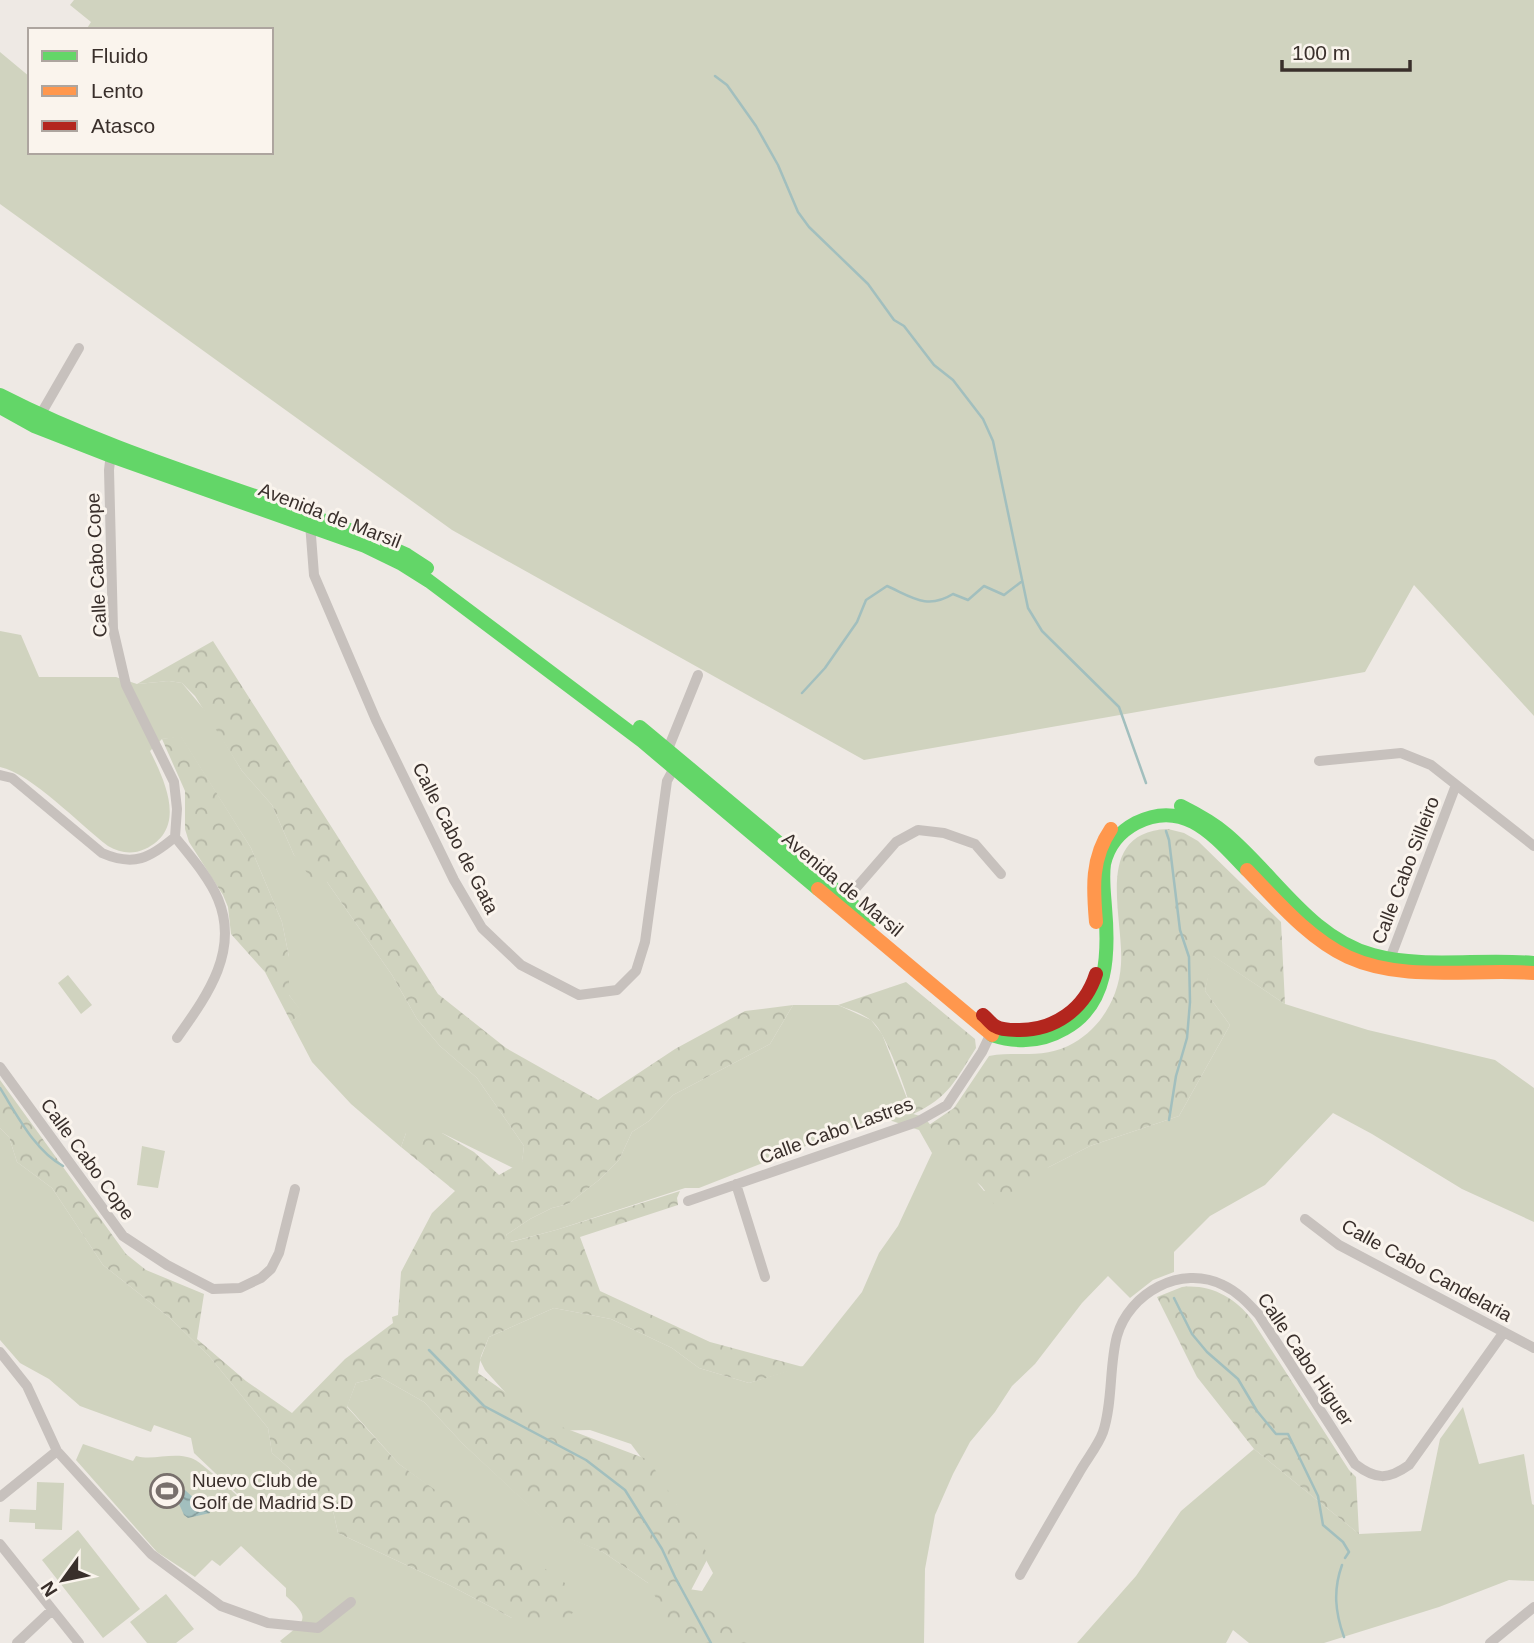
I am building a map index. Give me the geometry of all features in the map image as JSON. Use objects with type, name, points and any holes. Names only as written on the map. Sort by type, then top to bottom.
[{"type":"street","points":[[36,421],[79,348]]},
{"type":"street","name":"Avenida de Marsil","points":[[0,395],[36,421]]},
{"type":"street","name":"Avenida de Marsil","points":[[0,407],[111,450],[377,542],[416,561],[668,749],[993,1030]]},
{"type":"street","name":"Calle Cabo Cope","points":[[111,450],[109,470],[113,629],[126,685],[174,782],[177,809],[175,837]]},
{"type":"street","name":"Avenida de Marsil","points":[[311,520],[402,564],[429,581],[642,741],[843,903]]},
{"type":"street","name":"Calle Cabo de Gata","points":[[311,520],[314,575],[376,720],[454,880],[482,928],[521,965],[579,995],[617,990],[636,971],[645,942],[667,781],[674,768]]},
{"type":"street","points":[[668,749],[698,675]]},
{"type":"street","points":[[1319,761],[1401,753],[1431,765],[1534,846]]},
{"type":"street","points":[[0,775],[12,778],[102,853],[112,857],[124,860],[141,859],[160,850],[175,837],[218,899],[224,921],[223,960],[210,992],[177,1038]]},
{"type":"street","name":"Calle Cabo Silleiro","points":[[1388,964],[1457,785]]},
{"type":"street","points":[[993,1030],[1039,1028],[1067,1017],[1078,1008],[1096,978],[1098,956],[1093,874],[1094,859],[1101,843],[1120,820],[1155,806],[1168,804],[1180,806],[1209,820],[1336,939],[1354,949],[1388,964],[1534,973]]},
{"type":"street","points":[[843,903],[896,842],[918,830],[944,833],[975,844],[1001,874]]},
{"type":"street","points":[[1388,964],[1511,960],[1534,963]]},
{"type":"street","name":"Calle Cabo Lastres","points":[[688,1201],[917,1122],[947,1105],[993,1030]]},
{"type":"street","name":"Calle Cabo Cope","points":[[0,1067],[122,1236],[167,1265],[213,1289],[240,1288],[261,1278],[271,1269],[279,1253],[295,1189]]},
{"type":"street","points":[[736,1184],[765,1277]]},
{"type":"street","name":"Calle Cabo Candelaria","points":[[1305,1219],[1339,1245],[1534,1348]]},
{"type":"street","name":"Calle Cabo Higuer","points":[[1020,1575],[1103,1432],[1117,1336],[1126,1315],[1141,1297],[1158,1286],[1177,1278],[1198,1278],[1221,1283],[1244,1297],[1259,1315],[1355,1464],[1366,1473],[1379,1477],[1395,1475],[1409,1465],[1504,1332]]},
{"type":"street","points":[[0,1352],[27,1386],[57,1451],[151,1554],[221,1606],[268,1623],[318,1628],[351,1602]]},
{"type":"street","points":[[0,1497],[57,1451]]},
{"type":"street","points":[[0,1544],[79,1643]]},
{"type":"street","points":[[1490,1643],[1534,1607]]},
{"type":"street","points":[[17,1643],[52,1610]]},
{"type":"green space","points":[[74,0],[1534,0],[1534,716],[1414,585],[1365,672],[864,760],[452,530],[0,204],[0,52],[28,75],[28,154],[273,154],[273,28],[87,28],[91,22],[70,5]]},
{"type":"green space","points":[[0,631],[21,635],[39,677],[116,677],[137,684],[169,681],[182,683],[207,713],[242,771],[272,805],[294,855],[327,882],[392,975],[417,1019],[440,1046],[477,1078],[524,1146],[522,1163],[513,1168],[442,1133],[406,1133],[401,1147],[351,1104],[312,1062],[291,1022],[302,1013],[289,995],[289,957],[282,922],[251,848],[181,737],[162,739],[150,751],[162,776],[169,804],[169,817],[166,829],[158,840],[145,849],[131,853],[108,846],[26,779],[0,767]]},
{"type":"green space","points":[[213,641],[438,994],[506,1048],[598,1100],[675,1049],[745,1011],[793,1005],[770,1044],[673,1095],[649,1121],[632,1132],[619,1160],[599,1180],[568,1204],[552,1208],[530,1219],[506,1235],[511,1242],[680,1191],[678,1205],[580,1237],[600,1291],[710,1342],[803,1367],[749,1383],[699,1368],[672,1348],[611,1319],[554,1308],[489,1337],[478,1373],[546,1421],[649,1460],[709,1556],[689,1594],[674,1599],[709,1610],[758,1643],[680,1643],[648,1583],[603,1552],[560,1535],[463,1444],[424,1402],[380,1377],[356,1383],[347,1407],[399,1464],[565,1583],[575,1610],[561,1627],[512,1618],[338,1533],[332,1506],[272,1453],[268,1428],[209,1356],[170,1318],[103,1265],[52,1188],[17,1162],[9,1137],[0,1128],[0,1080],[126,1254],[146,1270],[204,1294],[197,1339],[246,1381],[292,1413],[345,1359],[393,1323],[392,1317],[398,1315],[401,1272],[432,1213],[455,1191],[401,1147],[406,1133],[442,1133],[474,1152],[499,1175],[522,1162],[524,1146],[477,1078],[440,1046],[417,1019],[392,975],[327,882],[313,881],[294,855],[272,805],[242,771],[195,696],[182,683],[169,681],[137,684]]},
{"type":"green space","points":[[181,736],[251,848],[282,922],[289,957],[289,995],[303,1013],[291,1022],[265,972],[231,934],[228,907],[223,895],[189,842],[185,829],[185,791],[162,739]]},
{"type":"green space","points":[[1168,829],[1184,833],[1198,841],[1281,922],[1285,1004],[1213,956],[1205,991],[1230,1025],[1179,1116],[1090,1146],[1049,1167],[994,1204],[980,1185],[969,1180],[929,1125],[954,1108],[989,1056],[1038,1054],[1058,1050],[1079,1040],[1098,1023],[1112,1001],[1121,964],[1117,880],[1121,860],[1129,845],[1144,834]]},
{"type":"green space","points":[[1212,955],[1285,1004],[1368,1030],[1495,1060],[1534,1088],[1534,1222],[1462,1189],[1333,1113],[1265,1185],[1210,1216],[1174,1252],[1174,1272],[1153,1280],[1130,1298],[1108,1276],[1082,1303],[1035,1364],[1012,1386],[970,1442],[935,1515],[925,1569],[924,1643],[282,1643],[280,1641],[300,1624],[300,1610],[286,1596],[286,1588],[241,1546],[220,1566],[212,1560],[195,1577],[157,1552],[76,1460],[83,1444],[133,1461],[136,1456],[184,1456],[203,1466],[251,1507],[194,1453],[191,1438],[154,1425],[151,1432],[80,1406],[49,1379],[20,1363],[0,1340],[0,1128],[9,1137],[17,1162],[52,1188],[103,1265],[170,1318],[209,1356],[268,1428],[272,1453],[332,1506],[338,1533],[512,1618],[453,1504],[399,1464],[347,1406],[356,1383],[380,1377],[424,1402],[463,1444],[560,1534],[603,1552],[648,1583],[702,1591],[713,1573],[676,1504],[631,1444],[590,1430],[540,1431],[485,1370],[480,1360],[489,1337],[554,1308],[611,1319],[672,1348],[699,1368],[749,1383],[803,1366],[862,1292],[879,1253],[898,1226],[932,1153],[919,1130],[880,1117],[699,1188],[685,1188],[510,1242],[506,1235],[552,1208],[568,1204],[599,1180],[619,1160],[632,1132],[649,1121],[673,1095],[770,1044],[793,1005],[838,1005],[871,1020],[882,1034],[913,1114],[924,1117],[984,1191],[1049,1167],[1090,1146],[1179,1116],[1230,1025],[1205,991]]},
{"type":"green space","points":[[68,975],[92,1005],[81,1014],[58,983]]},
{"type":"green space","points":[[906,982],[975,1039],[976,1048],[943,1094],[913,1114],[896,1065],[878,1029],[865,1016],[838,1005]]},
{"type":"green space","points":[[142,1146],[165,1151],[158,1188],[137,1185]]},
{"type":"green space","points":[[1182,1287],[1202,1288],[1221,1294],[1238,1305],[1252,1320],[1356,1477],[1359,1534],[1254,1449],[1197,1377],[1157,1297]]},
{"type":"green space","points":[[1463,1407],[1479,1464],[1524,1454],[1534,1505],[1534,1581],[1509,1580],[1439,1607],[1324,1643],[1249,1643],[1233,1630],[1226,1643],[1077,1643],[1136,1576],[1181,1511],[1254,1449],[1359,1534],[1421,1531],[1440,1439]]},
{"type":"green space","points":[[37,1482],[64,1483],[62,1530],[35,1529],[35,1523],[9,1522],[10,1509],[36,1510]]},
{"type":"green space","points":[[78,1530],[140,1609],[103,1638],[42,1560]]},
{"type":"green space","points":[[166,1594],[194,1629],[176,1643],[147,1643],[130,1622]]},
{"type":"water","points":[[185,1490],[197,1501],[209,1502],[210,1513],[188,1518],[184,1515],[175,1495]]},
{"type":"waterway","points":[[715,76],[727,85],[756,126],[778,165],[798,212],[809,227],[868,284],[894,320],[904,326],[934,365],[953,380],[983,419],[993,441],[1028,608],[1042,631],[1119,707],[1146,783]]},
{"type":"waterway","points":[[802,693],[825,668],[857,622],[866,600],[887,586],[912,598],[935,601],[953,594],[968,600],[984,586],[1004,595],[1021,582]]},
{"type":"waterway","points":[[1166,831],[1180,930],[1189,957],[1190,1002],[1187,1038],[1176,1076],[1169,1120]]},
{"type":"waterway","points":[[0,1088],[35,1142],[63,1166]]},
{"type":"waterway","points":[[1174,1298],[1192,1334],[1207,1352],[1238,1379],[1257,1411],[1276,1434],[1288,1434],[1318,1496],[1323,1525],[1343,1542],[1349,1552],[1345,1558]]},
{"type":"waterway","points":[[429,1350],[484,1406],[586,1460],[625,1490],[662,1549],[711,1643]]},
{"type":"waterway","points":[[1342,1565],[1336,1601],[1344,1637]]},
{"type":"traffic: fast","points":[[0,395],[130,452],[352,531]]},
{"type":"traffic: fast","points":[[0,407],[34,426],[365,546],[402,564],[429,581],[642,741],[818,889]]},
{"type":"traffic: fast","points":[[387,546],[427,568]]},
{"type":"traffic: fast","points":[[640,727],[871,920]]},
{"type":"traffic: fast","points":[[1181,806],[1226,834],[1311,920],[1351,947],[1373,955],[1412,961],[1533,963]]},
{"type":"traffic: fast","points":[[992,1035],[1020,1040],[1047,1037],[1079,1019],[1090,1006],[1098,992],[1106,959],[1104,864],[1111,845],[1119,835],[1136,823],[1154,816],[1184,818],[1211,834],[1247,870]]},
{"type":"traffic: slow","points":[[1096,922],[1095,874],[1100,851],[1111,829]]},
{"type":"traffic: slow","points":[[1247,870],[1294,918],[1320,940],[1348,957],[1370,965],[1416,972],[1534,973]]},
{"type":"traffic: slow","points":[[818,889],[992,1035]]},
{"type":"traffic: jam","points":[[983,1015],[1003,1029],[1043,1027],[1066,1016],[1076,1007],[1084,998],[1096,974]]},
{"type":"place","name":"Nuevo Club de Golf de Madrid S.D","points":[[167,1491]]}]
